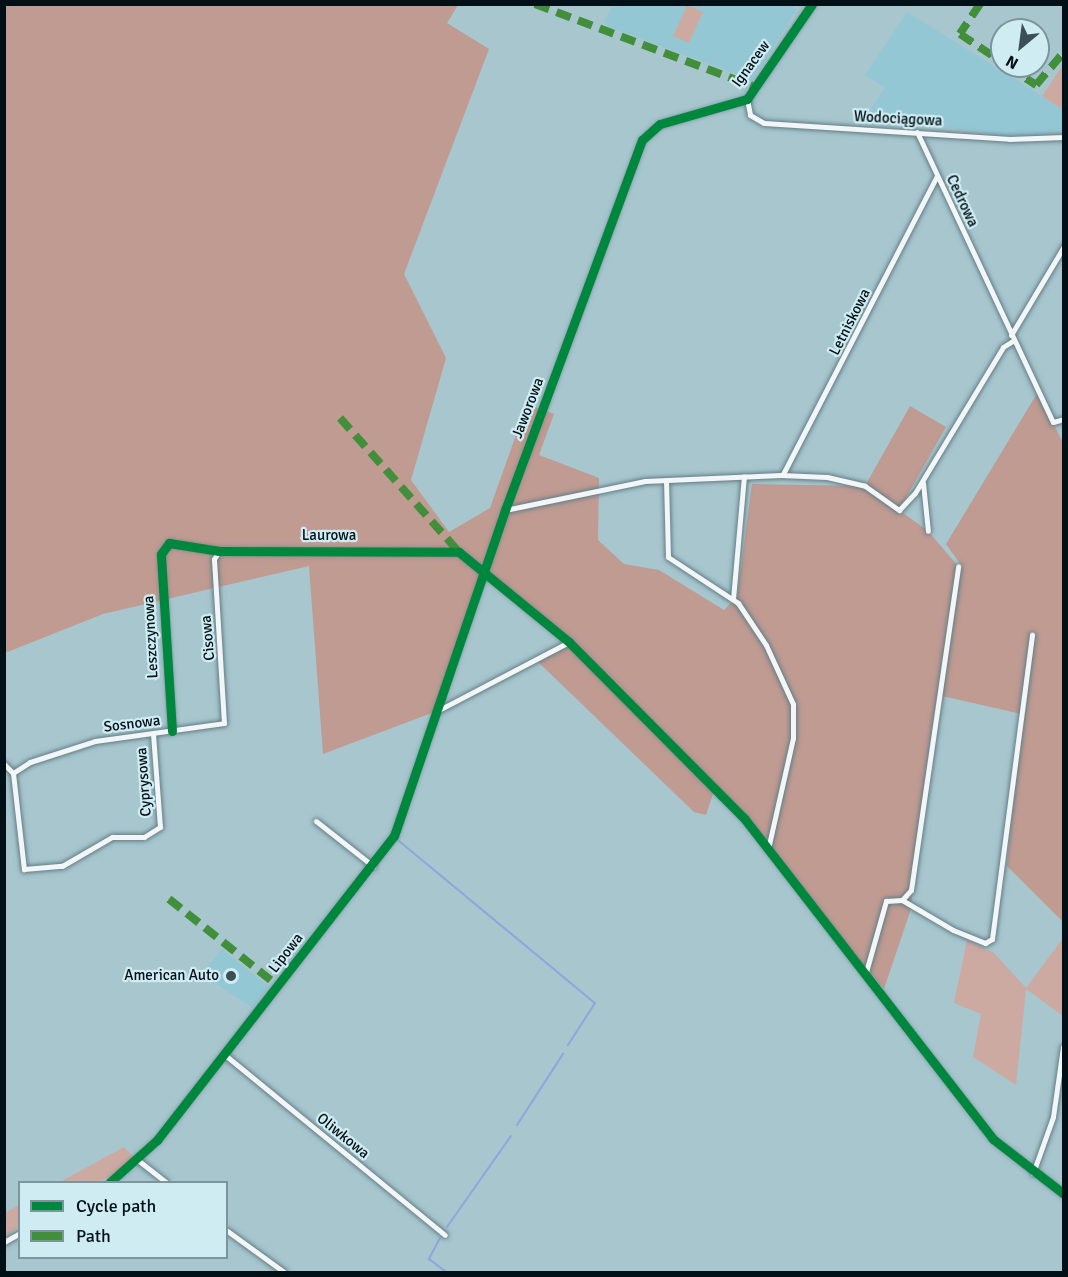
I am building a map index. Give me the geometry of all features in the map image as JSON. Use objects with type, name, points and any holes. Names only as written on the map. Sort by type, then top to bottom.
[{"type":"street","name":"Ignacew","points":[[660,124],[747,99],[812,4]]},
{"type":"street","name":"Wodociągowa","points":[[747,99],[750,115],[764,123],[917,132],[1064,137]]},
{"type":"street","name":"Jaworowa","points":[[437,711],[505,510],[642,140],[660,124]]},
{"type":"street","name":"Cedrowa","points":[[917,132],[1053,422],[1064,419]]},
{"type":"street","name":"Letniskowa","points":[[781,475],[790,468],[937,176]]},
{"type":"street","points":[[505,510],[598,488],[666,480],[781,475],[827,477],[865,486],[899,510],[924,478],[994,360],[1012,337],[1064,246]]},
{"type":"street","points":[[733,599],[744,476]]},
{"type":"street","points":[[924,478],[921,508],[928,531]]},
{"type":"street","points":[[666,480],[668,557],[733,599],[766,645],[793,704],[793,738],[768,849]]},
{"type":"street","name":"Laurowa","points":[[169,543],[219,551],[440,549],[459,552],[568,642],[715,788],[768,849],[866,972],[993,1139],[1033,1173],[1064,1194]]},
{"type":"street","name":"Leszczynowa","points":[[169,543],[161,554],[172,731]]},
{"type":"street","name":"Cisowa","points":[[219,551],[214,559],[224,723]]},
{"type":"street","points":[[902,900],[911,890],[958,566]]},
{"type":"street","points":[[866,972],[883,906],[890,897],[902,900],[953,930],[985,943],[992,939],[1032,635]]},
{"type":"street","points":[[437,711],[568,642]]},
{"type":"street","name":"Lipowa","points":[[111,1181],[139,1161],[373,866],[396,832],[437,711]]},
{"type":"street","name":"Sosnowa","points":[[13,773],[30,762],[94,741],[224,723]]},
{"type":"street","name":"Cyprysowa","points":[[13,773],[24,869],[62,866],[112,837],[144,837],[160,827],[153,734]]},
{"type":"street","points":[[4,764],[13,773]]},
{"type":"street","points":[[316,821],[373,866]]},
{"type":"street","points":[[1033,1173],[1053,1117],[1063,1047]]},
{"type":"street","name":"Oliwkowa","points":[[225,1055],[445,1235]]},
{"type":"street","points":[[139,1161],[165,1181]]},
{"type":"street","points":[[228,1231],[284,1272]]},
{"type":"street","points":[[4,1242],[18,1234]]},
{"type":"shaded area","points":[[788,4],[797,9],[752,80],[607,26],[604,21],[613,5]]},
{"type":"shaded area","points":[[5,5],[458,5],[447,23],[489,49],[404,274],[446,358],[411,480],[449,532],[490,508],[527,404],[554,414],[539,455],[599,478],[598,540],[624,564],[659,570],[724,610],[737,597],[752,484],[865,486],[910,406],[946,427],[899,510],[928,531],[958,566],[950,607],[961,565],[946,544],[1038,392],[1063,443],[1063,922],[1007,866],[1021,714],[938,695],[910,912],[884,989],[715,788],[706,815],[694,812],[535,659],[568,643],[484,571],[437,711],[323,754],[309,566],[103,614],[5,653]]},
{"type":"shaded area","points":[[687,5],[703,12],[689,43],[673,36]]},
{"type":"shaded area","points":[[907,12],[990,64],[990,78],[1013,78],[1063,109],[1063,132],[1015,137],[896,120],[862,122],[885,88],[865,75]]},
{"type":"shaded area","points":[[1063,65],[1063,110],[1042,96]]},
{"type":"shaded area","points":[[1063,938],[1063,1016],[1026,989],[1016,1085],[973,1057],[981,1014],[954,1003],[967,940],[994,953],[1026,988]]},
{"type":"shaded area","name":"American Auto","points":[[222,949],[268,986],[253,1008],[201,974]]},
{"type":"shaded area","points":[[124,1147],[137,1161],[101,1181],[62,1181]]},
{"type":"shaded area","points":[[18,1206],[18,1228],[5,1236],[5,1213]]},
{"type":"waterway","points":[[399,841],[595,1003],[568,1045]]},
{"type":"waterway","points":[[517,1125],[563,1054]]},
{"type":"waterway","points":[[447,1227],[511,1136]]},
{"type":"waterway","points":[[440,1238],[429,1259],[446,1272]]},
{"type":"marked path","points":[[535,4],[755,87]]},
{"type":"marked path","points":[[980,4],[960,34],[990,54]]},
{"type":"marked path","points":[[1050,68],[1064,52]]},
{"type":"marked path","points":[[1025,78],[1036,85],[1042,78]]},
{"type":"marked path","points":[[340,418],[459,552]]},
{"type":"marked path","points":[[169,899],[278,986]]},
{"type":"cycle path","points":[[111,1181],[157,1140],[394,836],[505,510],[642,140],[660,124],[747,99],[812,4]]},
{"type":"cycle path","points":[[172,731],[161,554],[169,543],[219,551],[459,552],[569,642],[744,818],[993,1139],[1064,1194]]},
{"type":"place","name":"American Auto","points":[[231,976]]}]
